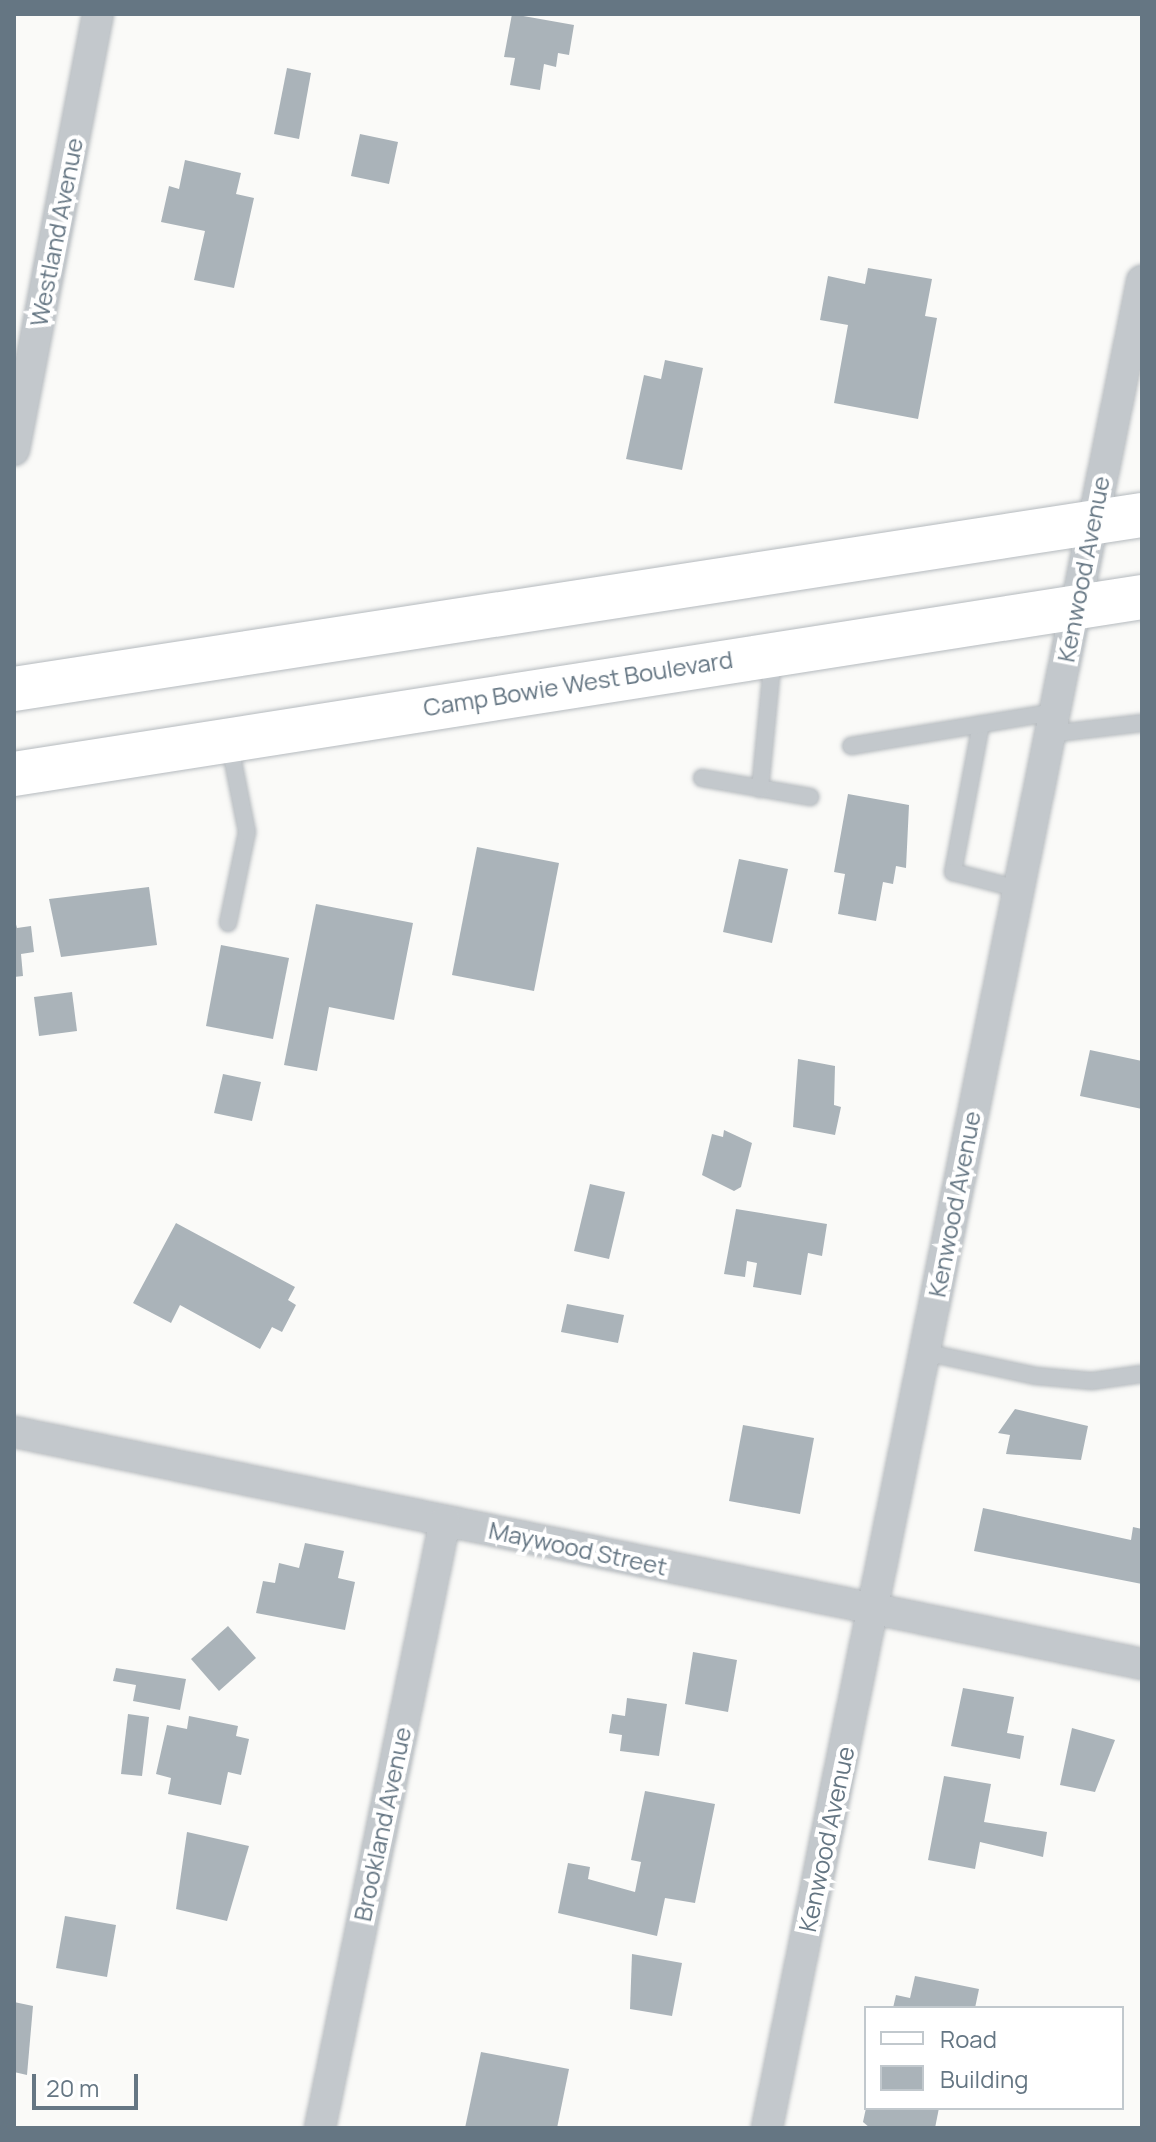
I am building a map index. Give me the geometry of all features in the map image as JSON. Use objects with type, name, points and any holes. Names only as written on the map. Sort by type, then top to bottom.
[{"type":"main road","points":[[14,689],[1093,520],[1142,515]]},
{"type":"main road","name":"Camp Bowie West Boulevard","points":[[14,774],[1077,603],[1142,597]]},
{"type":"street","name":"Westland Avenue","points":[[14,450],[98,14]]},
{"type":"street","name":"Kenwood Avenue","points":[[767,2128],[1142,281]]},
{"type":"street","name":"Maywood Street","points":[[14,1432],[1142,1664]]},
{"type":"street","name":"Brookland Avenue","points":[[320,2128],[445,1521]]},
{"type":"lane","points":[[760,789],[774,652]]},
{"type":"lane","points":[[851,746],[981,724],[1142,723]]},
{"type":"lane","points":[[981,724],[953,872],[1019,889]]},
{"type":"lane","points":[[228,923],[247,832],[229,740]]},
{"type":"lane","points":[[702,778],[810,797]]},
{"type":"lane","points":[[924,1352],[1036,1376],[1092,1381],[1142,1374]]},
{"type":"building","points":[[512,14],[574,25],[569,55],[558,53],[556,67],[544,64],[540,90],[510,85],[515,58],[504,57]]},
{"type":"building","points":[[287,68],[311,73],[299,139],[274,134]]},
{"type":"building","points":[[360,134],[398,142],[389,184],[351,176]]},
{"type":"building","points":[[185,160],[241,173],[236,194],[254,198],[234,288],[194,280],[205,231],[161,222],[169,186],[179,189]]},
{"type":"building","points":[[868,268],[932,279],[925,316],[937,318],[918,419],[834,403],[848,325],[820,320],[828,276],[865,284]]},
{"type":"building","points":[[665,360],[703,368],[682,470],[626,459],[644,375],[661,379]]},
{"type":"building","points":[[848,794],[909,805],[906,868],[896,866],[893,884],[883,882],[876,921],[838,914],[845,874],[834,872]]},
{"type":"building","points":[[477,847],[559,863],[534,991],[452,975]]},
{"type":"building","points":[[739,859],[788,869],[772,943],[723,932]]},
{"type":"building","points":[[149,887],[157,945],[61,957],[49,899]]},
{"type":"building","points":[[316,904],[413,923],[394,1020],[329,1007],[317,1071],[284,1065]]},
{"type":"building","points":[[14,917],[17,928],[31,926],[34,952],[21,954],[23,976],[14,977]]},
{"type":"building","points":[[221,945],[289,958],[273,1039],[206,1026]]},
{"type":"building","points":[[72,992],[77,1031],[39,1036],[34,997]]},
{"type":"building","points":[[1090,1050],[1142,1061],[1142,1109],[1080,1096]]},
{"type":"building","points":[[798,1059],[835,1066],[834,1105],[841,1107],[835,1135],[793,1127]]},
{"type":"building","points":[[223,1074],[261,1082],[252,1121],[214,1113]]},
{"type":"building","points":[[724,1130],[752,1143],[741,1187],[734,1191],[702,1175],[712,1134],[723,1137]]},
{"type":"building","points":[[590,1184],[625,1192],[609,1259],[574,1251]]},
{"type":"building","points":[[736,1209],[827,1224],[822,1256],[808,1253],[801,1295],[753,1287],[757,1263],[747,1261],[745,1277],[724,1274]]},
{"type":"building","points":[[176,1223],[295,1287],[288,1300],[296,1305],[282,1332],[272,1327],[260,1349],[180,1305],[171,1323],[133,1303]]},
{"type":"building","points":[[567,1304],[624,1315],[618,1343],[561,1332]]},
{"type":"building","points":[[1015,1409],[1088,1426],[1081,1460],[1006,1454],[1010,1435],[998,1433]]},
{"type":"building","points":[[743,1425],[814,1438],[800,1514],[729,1501]]},
{"type":"building","points":[[983,1508],[1131,1540],[1133,1527],[1142,1529],[1142,1584],[974,1551]]},
{"type":"building","points":[[305,1543],[344,1551],[338,1578],[355,1582],[345,1630],[256,1613],[263,1581],[275,1583],[279,1563],[299,1568]]},
{"type":"building","points":[[228,1626],[256,1658],[219,1691],[191,1659]]},
{"type":"building","points":[[693,1652],[737,1660],[728,1712],[685,1704]]},
{"type":"building","points":[[116,1668],[186,1679],[180,1710],[133,1701],[136,1685],[113,1681]]},
{"type":"building","points":[[963,1688],[1014,1697],[1007,1733],[1024,1736],[1020,1759],[951,1746]]},
{"type":"building","points":[[627,1698],[667,1704],[659,1756],[620,1751],[622,1735],[609,1733],[612,1714],[625,1716]]},
{"type":"building","points":[[128,1714],[149,1717],[142,1776],[121,1774]]},
{"type":"building","points":[[189,1716],[238,1726],[236,1736],[249,1739],[241,1775],[228,1772],[221,1805],[168,1794],[171,1778],[156,1774],[167,1725],[187,1729]]},
{"type":"building","points":[[1072,1728],[1115,1740],[1095,1792],[1060,1785]]},
{"type":"building","points":[[944,1776],[991,1784],[984,1822],[1047,1832],[1043,1857],[980,1842],[975,1869],[928,1860]]},
{"type":"building","points":[[645,1791],[715,1804],[695,1903],[665,1898],[657,1936],[558,1913],[568,1863],[590,1867],[588,1879],[635,1892],[641,1862],[631,1860]]},
{"type":"building","points":[[187,1832],[249,1846],[227,1921],[176,1909]]},
{"type":"building","points":[[65,1916],[116,1925],[107,1977],[56,1968]]},
{"type":"building","points":[[632,1954],[682,1963],[672,2016],[630,2009]]},
{"type":"building","points":[[915,1976],[979,1989],[975,2006],[893,2006],[896,1995],[910,1998]]},
{"type":"building","points":[[14,2002],[33,2006],[27,2075],[14,2072]]},
{"type":"building","points":[[481,2052],[569,2069],[557,2128],[465,2128]]},
{"type":"building","points":[[866,2110],[939,2110],[935,2128],[870,2128],[863,2122]]}]
